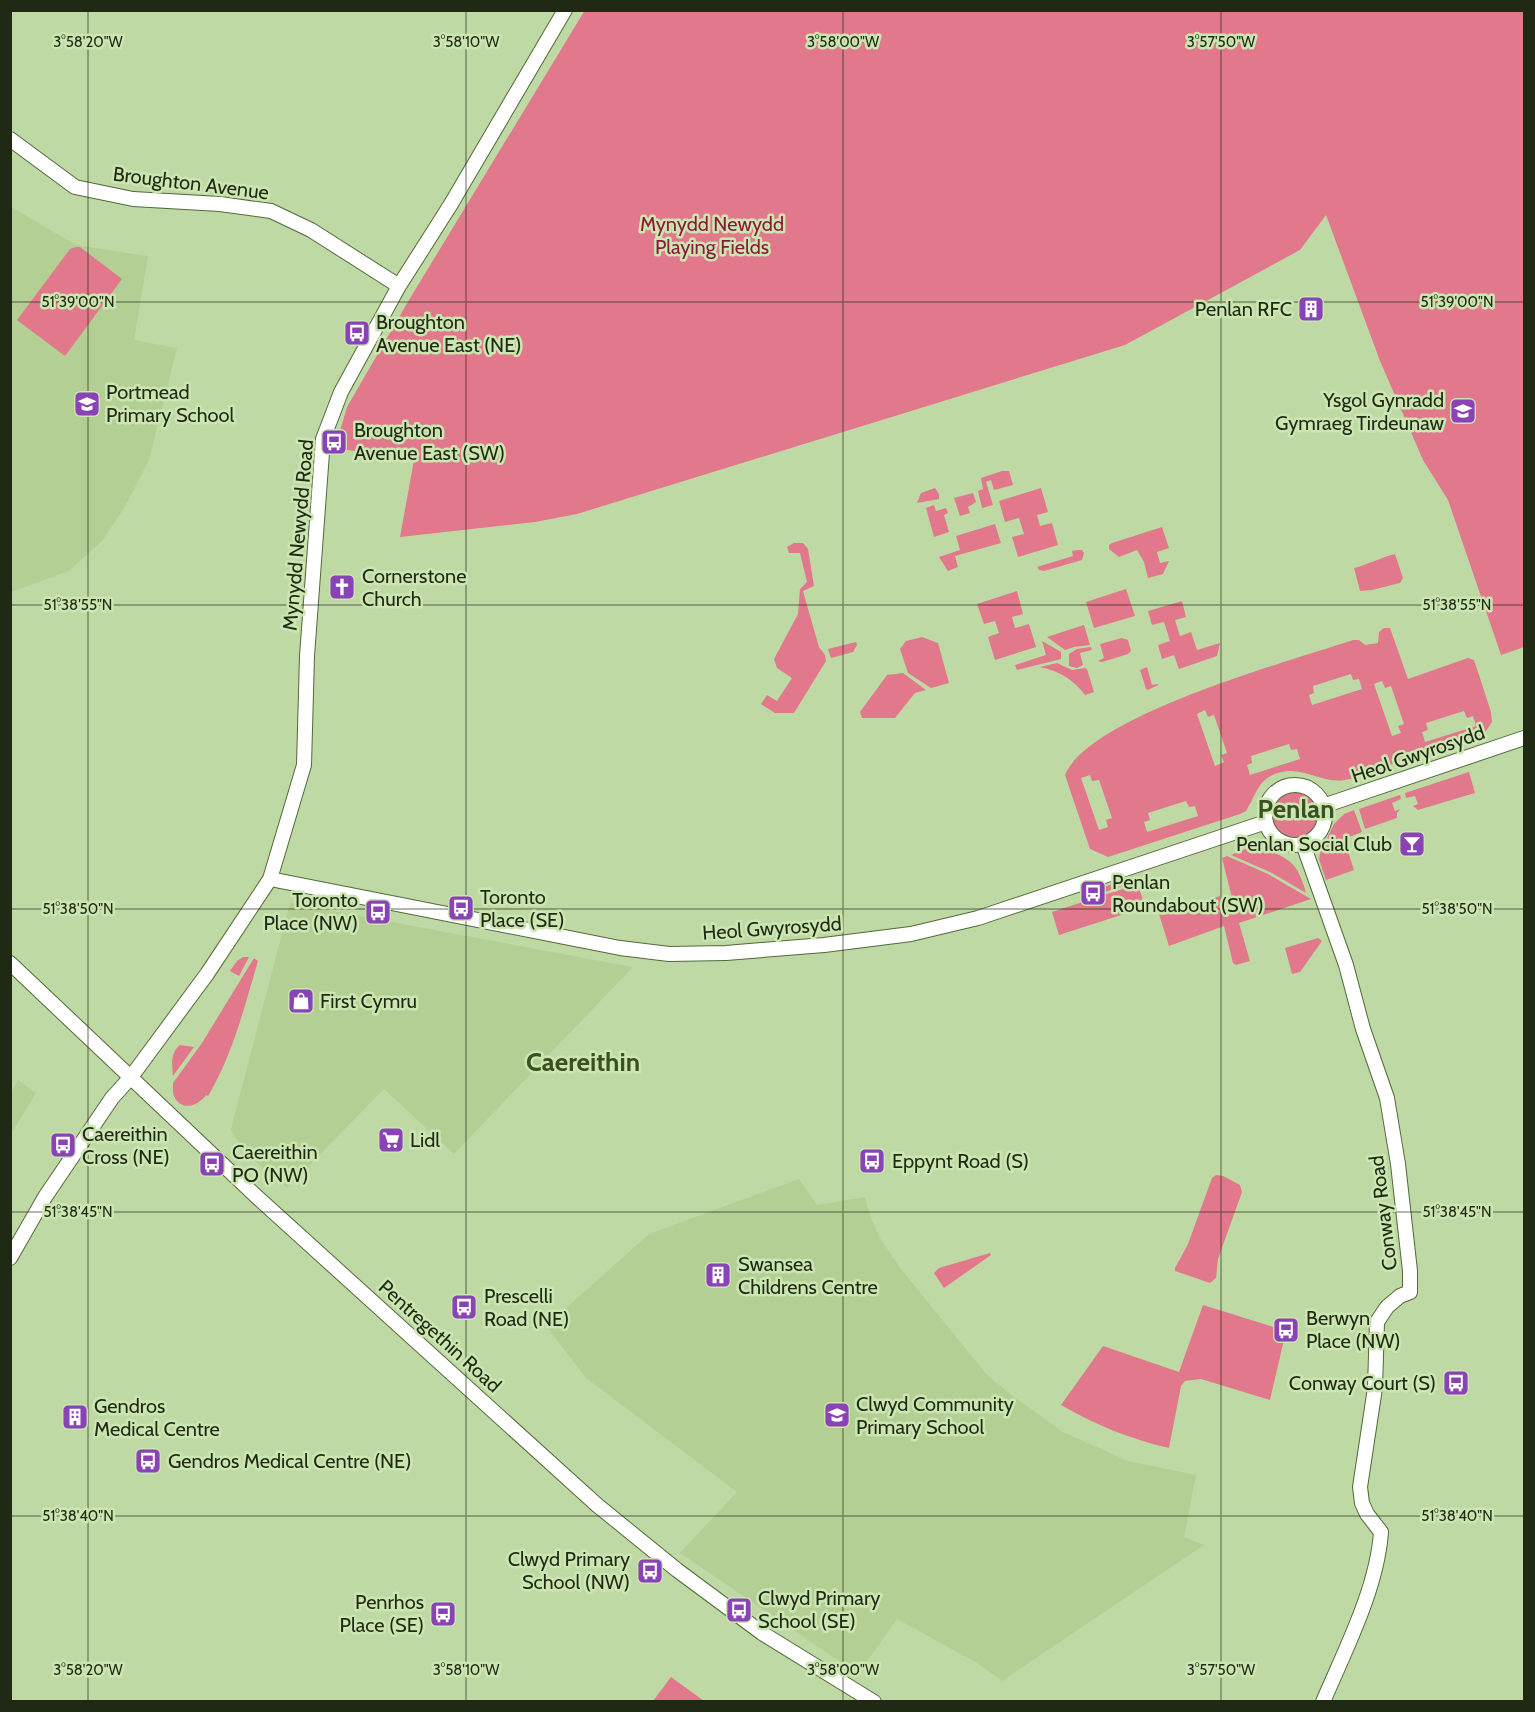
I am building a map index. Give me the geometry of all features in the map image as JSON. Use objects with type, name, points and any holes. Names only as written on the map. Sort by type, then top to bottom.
[{"type":"street","name":"Mynydd Newydd Road","points":[[10,1258],[28,1224],[112,1098],[131,1077],[207,974],[270,879],[304,765],[307,656],[323,439],[341,392],[399,286],[452,204],[565,10]]},
{"type":"street","name":"Broughton Avenue","points":[[10,139],[75,187],[134,199],[220,204],[271,211],[311,230],[399,286]]},
{"type":"street","name":"Heol Gwyrosydd","points":[[1323,806],[1524,738]]},
{"type":"street","points":[[1292,785],[1302,786],[1319,797],[1325,816],[1318,834],[1303,844],[1294,845],[1277,840],[1271,834],[1266,822],[1265,808],[1269,800],[1282,788],[1292,785]]},
{"type":"street","name":"Heol Gwyrosydd","points":[[270,879],[620,948],[669,954],[726,953],[824,945],[911,934],[978,918],[1266,822]]},
{"type":"street","name":"Conway Road","points":[[1303,844],[1346,965],[1363,1029],[1387,1098],[1398,1164],[1410,1271],[1410,1292],[1400,1296],[1387,1307],[1377,1322],[1375,1388],[1360,1486],[1362,1503],[1367,1514],[1381,1532],[1379,1550],[1366,1596],[1323,1701]]},
{"type":"street","name":"Pentregethin Road","points":[[10,963],[257,1197],[597,1505],[677,1570],[762,1633],[874,1701]]},
{"type":"shaded area","name":"Portmead Primary School","points":[[11,207],[76,245],[148,256],[134,340],[177,348],[149,460],[126,505],[102,541],[69,571],[11,592]]},
{"type":"shaded area","points":[[290,903],[633,967],[454,1154],[384,1089],[287,1188],[243,1151],[231,1129]]},
{"type":"shaded area","points":[[18,1080],[36,1093],[11,1134],[11,1092]]},
{"type":"shaded area","name":"Clwyd Community Primary School","points":[[799,1179],[817,1205],[865,1197],[871,1219],[881,1240],[901,1269],[987,1375],[1014,1397],[1063,1432],[1128,1461],[1196,1475],[1184,1537],[1204,1545],[1002,1681],[977,1663],[897,1619],[858,1674],[680,1553],[737,1492],[586,1378],[546,1326],[649,1234]]},
{"type":"green space","name":"Mynydd Newydd Playing Fields","points":[[585,10],[1524,11],[1524,647],[1501,655],[1448,500],[1423,460],[1380,361],[1326,215],[1300,250],[1125,345],[577,514],[535,522],[400,537],[414,460],[335,448],[347,407],[409,300]]},
{"type":"green space","points":[[80,247],[122,279],[65,356],[17,320],[70,249]]},
{"type":"green space","points":[[1009,471],[1013,485],[994,490],[991,480],[986,482],[993,505],[982,508],[978,491],[983,489],[981,478]]},
{"type":"green space","points":[[935,488],[939,499],[917,503],[921,493]]},
{"type":"green space","points":[[1041,488],[1048,512],[1037,515],[1040,526],[1052,523],[1058,545],[1018,557],[1012,537],[1024,534],[1019,518],[1005,522],[999,501]]},
{"type":"green space","points":[[973,493],[976,502],[968,507],[970,513],[960,516],[954,498]]},
{"type":"green space","points":[[934,505],[936,511],[946,508],[948,513],[944,515],[949,532],[934,537],[926,508]]},
{"type":"green space","points":[[995,524],[1001,543],[955,556],[958,567],[948,571],[939,557],[960,550],[956,536]]},
{"type":"green space","points":[[1162,527],[1169,548],[1157,552],[1160,563],[1169,561],[1163,574],[1148,578],[1144,562],[1137,550],[1119,557],[1109,549],[1112,543]]},
{"type":"green space","points":[[794,543],[803,543],[808,549],[814,586],[803,591],[819,647],[826,661],[794,713],[775,713],[761,704],[767,695],[777,701],[792,678],[777,668],[774,659],[798,614],[800,589],[807,582],[800,553],[789,553],[787,547]]},
{"type":"green space","points":[[1082,550],[1084,553],[1082,560],[1044,571],[1037,567],[1073,556],[1072,551]]},
{"type":"green space","points":[[1395,554],[1403,578],[1400,583],[1360,591],[1354,568]]},
{"type":"green space","points":[[1126,589],[1135,616],[1094,628],[1086,602]]},
{"type":"green space","points":[[1017,591],[1023,614],[1012,617],[1015,628],[1029,624],[1036,647],[995,660],[988,637],[999,633],[995,621],[984,624],[977,604]]},
{"type":"green space","points":[[1182,601],[1186,617],[1175,620],[1180,636],[1191,632],[1197,650],[1220,643],[1217,656],[1179,669],[1174,655],[1162,659],[1158,645],[1170,641],[1164,622],[1152,625],[1148,611]]},
{"type":"green space","points":[[1084,625],[1090,645],[1065,650],[1047,637]]},
{"type":"green space","points":[[1384,628],[1390,628],[1408,679],[1468,658],[1474,660],[1491,712],[1492,722],[1482,737],[1345,780],[1329,780],[1290,771],[1274,774],[1263,782],[1246,811],[1240,814],[1108,857],[1090,849],[1065,775],[1082,753],[1112,732],[1151,711],[1195,693],[1353,640],[1359,640],[1365,645],[1378,643],[1379,632]],"holes":[[[1351,674],[1353,680],[1359,679],[1362,689],[1312,705],[1309,695],[1314,693],[1313,686]],[[1382,681],[1385,688],[1391,686],[1404,724],[1398,726],[1401,733],[1392,736],[1374,684]],[[1205,710],[1208,717],[1214,715],[1227,753],[1221,755],[1224,762],[1215,766],[1197,714]],[[1464,711],[1467,718],[1473,716],[1476,726],[1425,742],[1422,732],[1428,730],[1426,723]],[[1289,744],[1291,750],[1297,749],[1300,759],[1250,775],[1247,765],[1252,763],[1251,756]],[[1090,775],[1092,781],[1099,780],[1112,818],[1106,820],[1108,827],[1099,830],[1081,778]],[[1186,801],[1189,807],[1195,806],[1198,816],[1147,832],[1144,822],[1150,820],[1148,813]]]},
{"type":"green space","points":[[922,637],[938,643],[949,683],[931,688],[908,673],[900,649],[906,641]]},
{"type":"green space","points":[[1122,638],[1128,640],[1131,651],[1128,654],[1102,662],[1098,661],[1104,658],[1100,644]]},
{"type":"green space","points":[[1042,641],[1061,652],[1061,659],[1017,670],[1015,665],[1046,655]]},
{"type":"green space","points":[[856,642],[857,645],[853,652],[831,658],[828,649]]},
{"type":"green space","points":[[1091,647],[1092,650],[1080,653],[1083,665],[1077,668],[1069,666],[1069,654],[1077,649]]},
{"type":"green space","points":[[1057,663],[1072,670],[1087,669],[1094,692],[1085,695],[1065,676],[1040,667]]},
{"type":"green space","points":[[1147,667],[1152,685],[1158,684],[1148,690],[1140,670]]},
{"type":"green space","points":[[903,673],[926,690],[915,693],[895,718],[862,718],[860,712],[887,675]]},
{"type":"green space","points":[[1469,772],[1475,793],[1418,810],[1413,806],[1418,804],[1415,796],[1406,798],[1405,793]]},
{"type":"green space","points":[[1294,792],[1310,799],[1317,815],[1310,831],[1294,838],[1278,831],[1271,815],[1278,799]]},
{"type":"green space","points":[[1400,795],[1401,799],[1392,803],[1395,811],[1400,809],[1397,818],[1365,829],[1359,809]]},
{"type":"green space","points":[[1354,810],[1362,832],[1344,839],[1354,870],[1326,880],[1319,859],[1320,853],[1334,824],[1344,814]]},
{"type":"green space","points":[[1248,848],[1268,851],[1288,860],[1297,870],[1306,893],[1272,873],[1231,855]]},
{"type":"green space","points":[[1227,856],[1268,874],[1311,899],[1239,923],[1250,961],[1236,965],[1233,963],[1224,926],[1169,946],[1159,914],[1163,915],[1220,896],[1222,906],[1233,902],[1222,858]]},
{"type":"green space","points":[[1132,877],[1134,882],[1105,892],[1104,887]]},
{"type":"green space","points":[[1138,884],[1143,908],[1059,935],[1052,912]]},
{"type":"green space","points":[[1318,938],[1322,941],[1300,972],[1292,974],[1285,948]]},
{"type":"green space","points":[[243,957],[249,957],[239,976],[230,971]]},
{"type":"green space","points":[[254,958],[258,961],[243,1013],[217,1080],[208,1096],[206,1095],[191,1106],[182,1105],[174,1096],[173,1083],[202,1043]]},
{"type":"green space","points":[[180,1045],[194,1047],[173,1076],[173,1055]]},
{"type":"green space","points":[[1216,1175],[1240,1185],[1242,1192],[1218,1259],[1216,1278],[1210,1283],[1175,1271],[1175,1268],[1188,1244],[1212,1178]]},
{"type":"green space","points":[[990,1253],[991,1255],[944,1288],[934,1273],[939,1268]]},
{"type":"green space","points":[[1203,1305],[1286,1331],[1270,1400],[1201,1379],[1185,1381],[1181,1386],[1169,1448],[1114,1431],[1061,1405],[1103,1346],[1179,1372]]},
{"type":"green space","points":[[671,1677],[704,1701],[653,1701]]},
{"type":"place","name":"Penlan RFC","points":[[1311,309]]},
{"type":"place","name":"Broughton Avenue East (NE)","points":[[357,333]]},
{"type":"place","name":"Portmead Primary School","points":[[87,404]]},
{"type":"place","name":"Ysgol Gynradd Gymraeg Tirdeunaw","points":[[1463,411]]},
{"type":"place","name":"Broughton Avenue East (SW)","points":[[334,442]]},
{"type":"place","name":"Cornerstone Church","points":[[342,587]]},
{"type":"place","name":"Penlan Social Club","points":[[1412,844]]},
{"type":"place","name":"Penlan Roundabout (SW)","points":[[1093,893]]},
{"type":"place","name":"Toronto Place (SE)","points":[[461,908]]},
{"type":"place","name":"Toronto Place (NW)","points":[[378,912]]},
{"type":"place","name":"First Cymru","points":[[301,1001]]},
{"type":"place","name":"Lidl","points":[[391,1140]]},
{"type":"place","name":"Caereithin Cross (NE)","points":[[63,1145]]},
{"type":"place","name":"Eppynt Road (S)","points":[[872,1161]]},
{"type":"place","name":"Caereithin PO (NW)","points":[[212,1164]]},
{"type":"place","name":"Swansea Childrens Centre","points":[[718,1275]]},
{"type":"place","name":"Prescelli Road (NE)","points":[[464,1307]]},
{"type":"place","name":"Berwyn Place (NW)","points":[[1286,1330]]},
{"type":"place","name":"Conway Court (S)","points":[[1456,1383]]},
{"type":"place","name":"Clwyd Community Primary School","points":[[837,1415]]},
{"type":"place","name":"Gendros Medical Centre","points":[[75,1417]]},
{"type":"place","name":"Gendros Medical Centre (NE)","points":[[148,1461]]},
{"type":"place","name":"Clwyd Primary School (NW)","points":[[650,1571]]},
{"type":"place","name":"Clwyd Primary School (SE)","points":[[739,1610]]},
{"type":"place","name":"Penrhos Place (SE)","points":[[443,1614]]},
{"type":"district","name":"Penlan","points":[[1296,809]]},
{"type":"district","name":"Caereithin","points":[[583,1062]]}]
